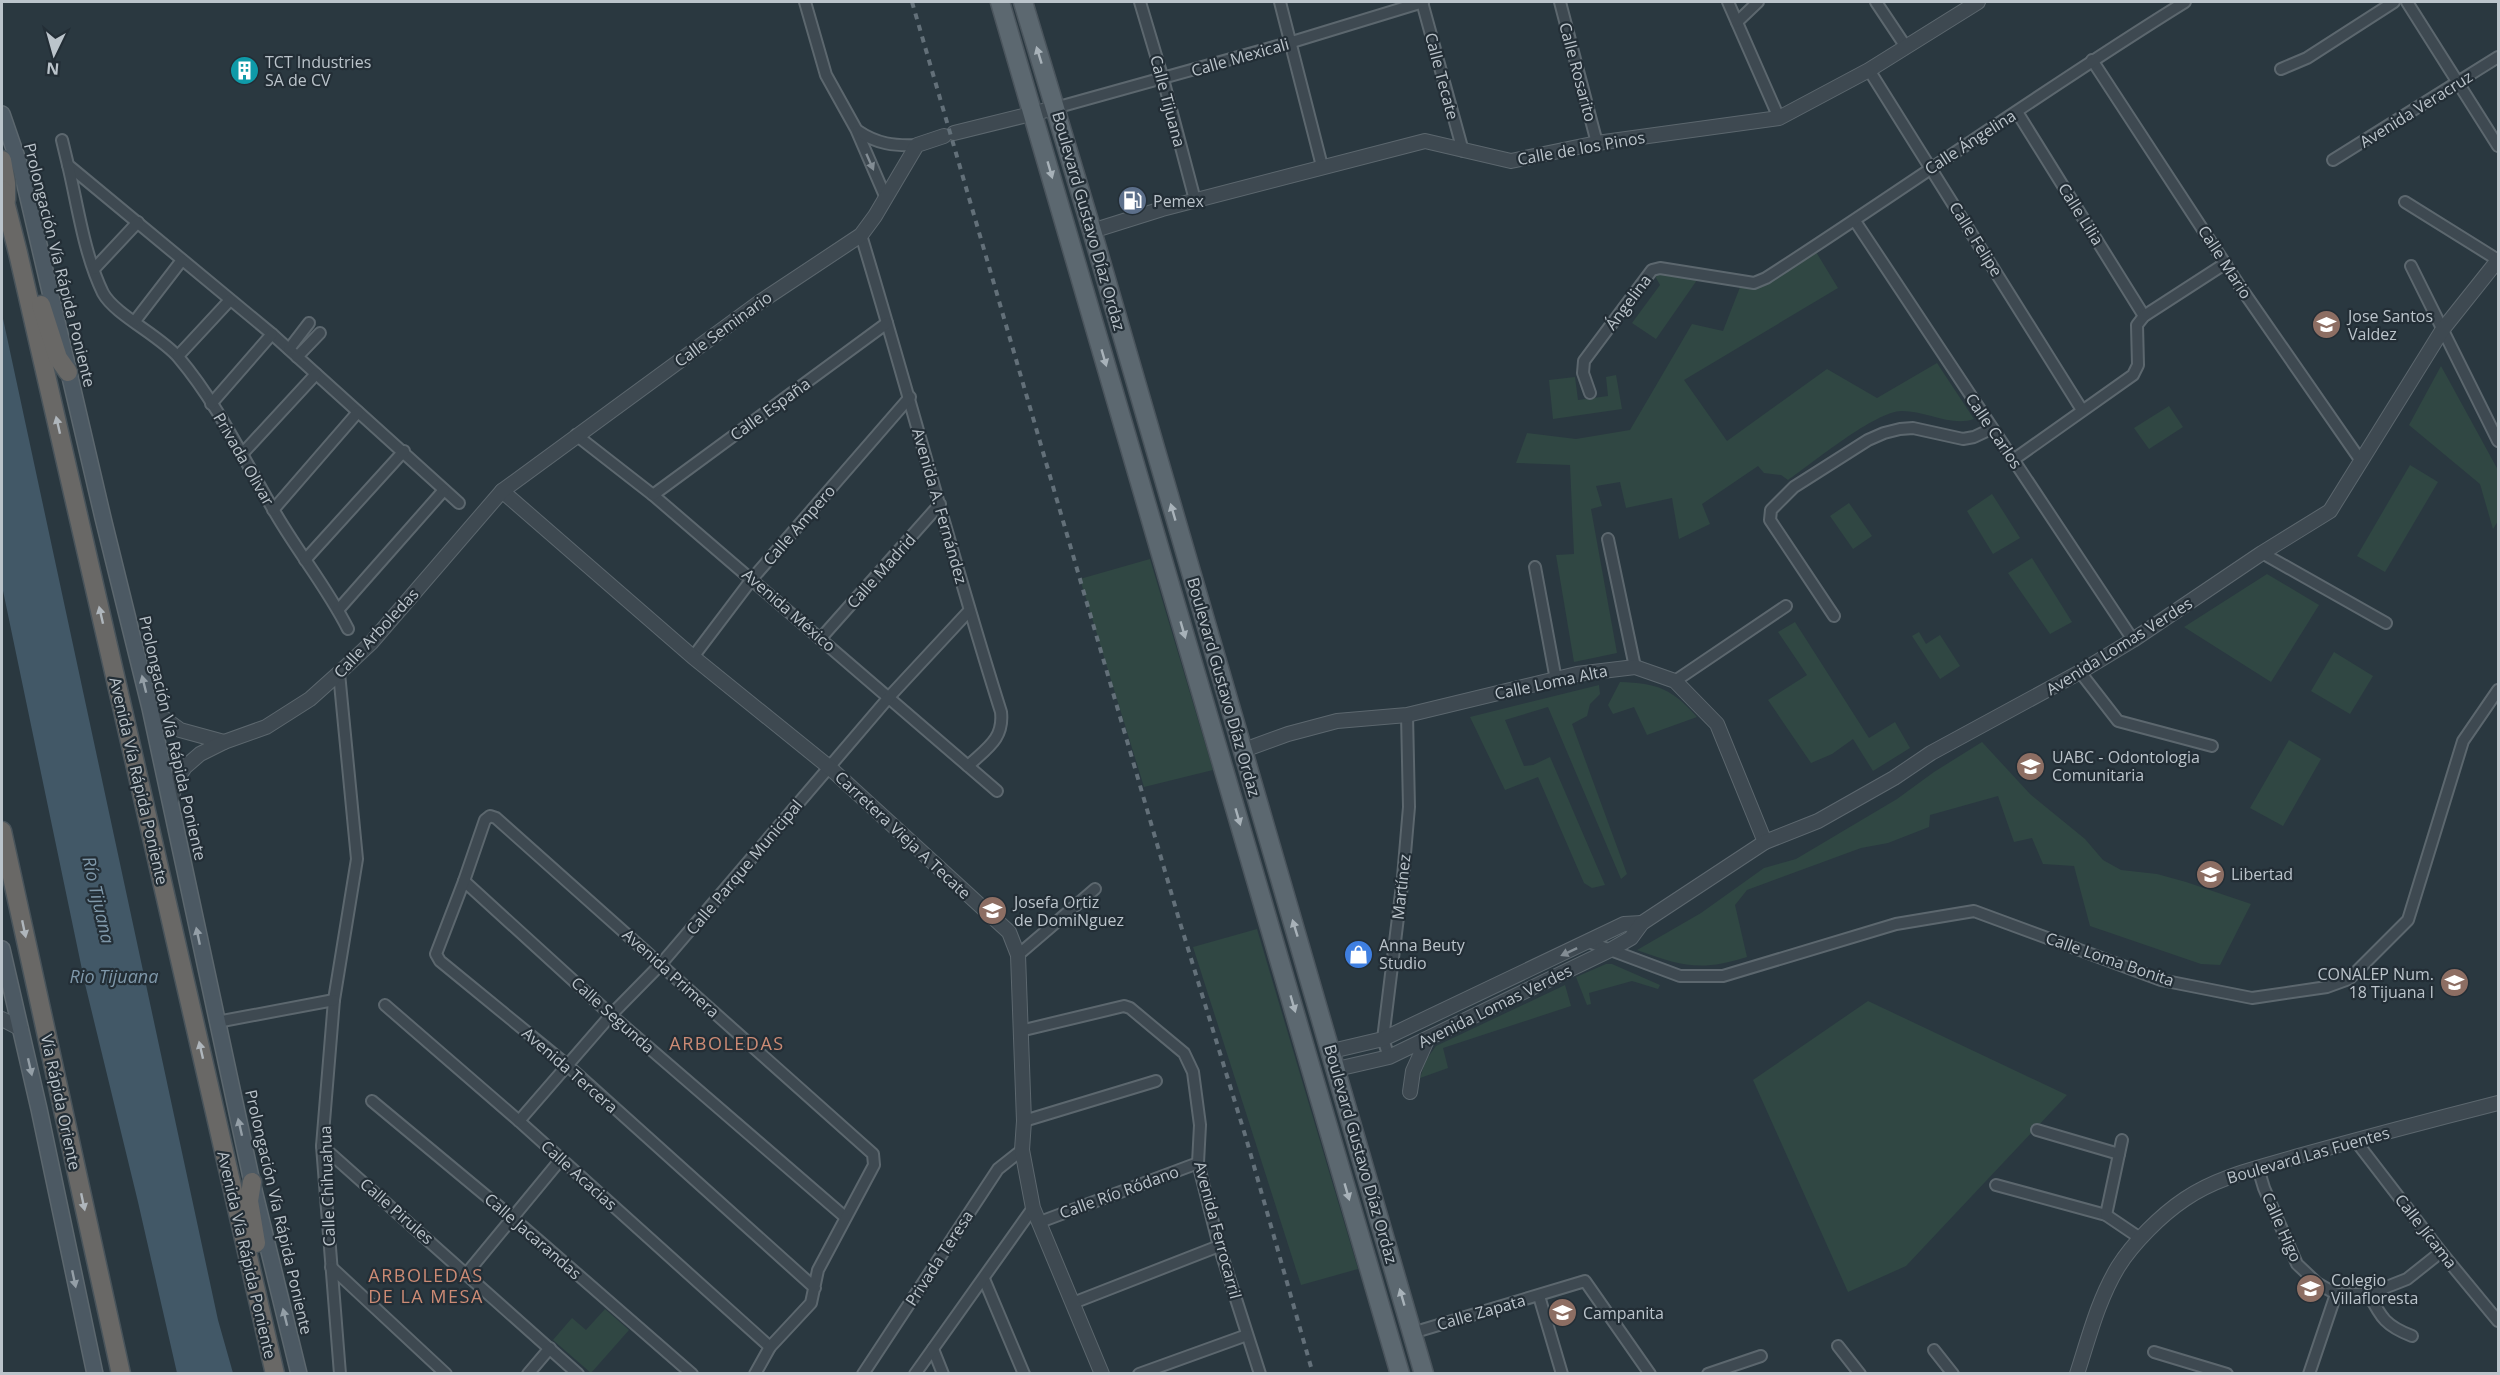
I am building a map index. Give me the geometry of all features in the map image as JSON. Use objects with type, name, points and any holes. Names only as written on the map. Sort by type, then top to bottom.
[{"type":"highway","name":"Avenida Vía Rápida Poniente","points":[[2,160],[6,183],[4,196],[275,1374]]},
{"type":"highway","points":[[18,253],[28,266],[58,358],[68,372]]},
{"type":"highway","name":"Vía Rápida Oriente","points":[[2,831],[121,1374]]},
{"type":"highway","points":[[2,864],[18,902]]},
{"type":"highway","points":[[252,1182],[249,1201],[268,1321],[265,1333]]},
{"type":"main road","name":"Boulevard Gustavo Díaz Ordaz","points":[[1000,2],[1400,1374]]},
{"type":"main road","name":"Boulevard Gustavo Díaz Ordaz","points":[[1023,2],[1244,750],[1424,1374]]},
{"type":"main road","name":"Prolongación Vía Rápida Poniente","points":[[2,114],[22,172],[150,708],[252,1182],[298,1374]]},
{"type":"main road","points":[[1167,574],[1189,568]]},
{"type":"main road","points":[[2,949],[95,1374]]},
{"type":"street","points":[[805,2],[826,75],[856,129],[885,196]]},
{"type":"street","name":"Calle Tijuana","points":[[1140,2],[1195,200]]},
{"type":"street","points":[[1280,2],[1322,166]]},
{"type":"street","name":"Calle Mexicali","points":[[1055,108],[1292,42],[1422,2]]},
{"type":"street","name":"Calle Tecate","points":[[1422,2],[1463,151]]},
{"type":"street","name":"Calle Rosarito","points":[[1560,2],[1597,143]]},
{"type":"street","points":[[1728,2],[1779,118]]},
{"type":"street","points":[[1737,22],[1758,2]]},
{"type":"street","points":[[1876,2],[1906,47]]},
{"type":"street","name":"Calle de los Pinos","points":[[1092,231],[1195,200],[1425,141],[1511,161],[1597,143],[1779,118],[1869,70],[1978,2]]},
{"type":"street","name":"Calle Ángelina","points":[[1755,283],[1855,220],[2092,60],[2185,2]]},
{"type":"street","points":[[2281,69],[2307,58],[2394,2]]},
{"type":"street","points":[[2407,2],[2499,147]]},
{"type":"street","name":"Avenida Veracruz","points":[[2333,160],[2499,57]]},
{"type":"street","name":"Calle Mario","points":[[2092,60],[2241,288],[2361,461]]},
{"type":"street","name":"Calle Felipe","points":[[1869,70],[1932,167],[2082,410]]},
{"type":"street","points":[[856,129],[868,138],[883,144],[917,145],[949,134],[1055,108]]},
{"type":"street","name":"Calle Lilia","points":[[2017,112],[2144,316]]},
{"type":"street","name":"Privada Olivar","points":[[62,140],[94,269],[104,295],[116,309],[135,321],[178,356],[243,453],[273,510],[348,629]]},
{"type":"street","name":"Calle Seminario","points":[[502,491],[760,302],[861,235],[875,216],[917,145]]},
{"type":"street","points":[[68,165],[272,334],[459,503]]},
{"type":"street","points":[[2405,202],[2498,260]]},
{"type":"street","name":"Calle Carlos","points":[[1855,220],[1991,429],[2133,640]]},
{"type":"street","points":[[94,269],[138,222]]},
{"type":"street","name":"Avenida A. Fernández","points":[[861,235],[1000,712],[1002,726],[999,736],[968,766]]},
{"type":"street","points":[[135,321],[182,260]]},
{"type":"street","name":"Avenida Lomas Verdes","points":[[1334,1060],[1389,1057],[1610,950],[1631,938],[1642,923],[1765,842],[1818,821],[1894,778],[1931,753],[2080,672],[2330,511],[2443,328],[2498,260]]},
{"type":"street","points":[[2013,459],[2133,375],[2138,365],[2137,325],[2144,316],[2226,263]]},
{"type":"street","points":[[2412,266],[2499,441]]},
{"type":"street","name":"Ángelina","points":[[1590,393],[1583,373],[1584,361],[1652,270],[1660,268],[1755,283]]},
{"type":"street","points":[[178,356],[230,300]]},
{"type":"street","points":[[293,353],[300,334],[309,323]]},
{"type":"street","name":"Calle España","points":[[653,495],[887,323]]},
{"type":"street","points":[[293,353],[311,342],[320,333]]},
{"type":"street","points":[[212,404],[272,334]]},
{"type":"street","points":[[300,334],[311,342]]},
{"type":"street","points":[[243,453],[316,374]]},
{"type":"street","name":"Calle Ampero","points":[[693,657],[753,579],[909,397]]},
{"type":"street","points":[[273,510],[358,412]]},
{"type":"street","points":[[1834,616],[1770,520],[1771,510],[1794,488],[1868,440],[1884,433],[1913,428],[1963,439],[1974,438],[1991,429]]},
{"type":"street","name":"Avenida México","points":[[576,435],[653,495],[753,579],[997,791]]},
{"type":"street","points":[[305,560],[404,452]]},
{"type":"street","points":[[338,610],[444,490]]},
{"type":"street","name":"Carretera Vieja A Tecate","points":[[502,491],[693,657],[829,767],[1009,932],[1018,955],[1024,1121],[1022,1150],[1034,1208],[1102,1374]]},
{"type":"street","name":"Calle Arboledas","points":[[171,802],[177,781],[185,767],[200,754],[224,742],[266,727],[310,699],[371,643],[502,491]]},
{"type":"street","name":"Calle Madrid","points":[[821,638],[940,504]]},
{"type":"street","points":[[1608,539],[1635,667]]},
{"type":"street","points":[[2262,553],[2386,623]]},
{"type":"street","points":[[1535,567],[1556,680]]},
{"type":"street","points":[[1675,681],[1786,606]]},
{"type":"street","name":"Calle Parque Municipal","points":[[519,1121],[611,1015],[661,964],[890,696],[969,611]]},
{"type":"street","name":"Calle Loma Alta","points":[[1244,750],[1288,734],[1337,721],[1407,715],[1577,674],[1635,667],[1675,681],[1717,724],[1765,842]]},
{"type":"street","points":[[2080,672],[2118,721],[2211,746]]},
{"type":"street","name":"Calle Chihuahua","points":[[339,673],[357,859],[334,999],[322,1146],[340,1374]]},
{"type":"street","name":"Calle Loma Bonita","points":[[1589,942],[1680,976],[1723,976],[1896,924],[1974,910],[2162,980],[2252,998],[2327,987],[2349,979],[2408,920],[2463,741],[2499,690]]},
{"type":"street","points":[[150,708],[180,730],[224,742]]},
{"type":"street","name":"Martínez","points":[[1389,1057],[1383,1039],[1403,877],[1409,807],[1407,715]]},
{"type":"street","name":"Avenida Primera","points":[[490,816],[496,818],[864,1146],[874,1159],[874,1165],[845,1217]]},
{"type":"street","name":"Avenida Tercera","points":[[490,816],[485,820],[436,954],[440,961],[567,1065],[815,1288]]},
{"type":"street","name":"Calle Segunda","points":[[464,881],[611,1015],[845,1217]]},
{"type":"street","points":[[1018,955],[1095,889]]},
{"type":"street","name":"Avenida Lomas Verdes","points":[[1334,1060],[1624,924],[1642,923]]},
{"type":"street","points":[[217,1022],[334,999]]},
{"type":"street","name":"Calle Acacias","points":[[385,1005],[519,1121],[770,1347]]},
{"type":"street","name":"Avenida Ferrocarril","points":[[1020,1031],[1124,1006],[1130,1008],[1184,1053],[1193,1072],[1198,1096],[1200,1125],[1198,1163],[1219,1246],[1260,1374]]},
{"type":"street","points":[[2,1018],[21,1029]]},
{"type":"street","points":[[1410,1092],[1413,1071],[1426,1040]]},
{"type":"street","points":[[1024,1121],[1156,1081]]},
{"type":"street","name":"Calle Jacarandas","points":[[372,1101],[514,1219],[693,1374]]},
{"type":"street","name":"Boulevard Las Fuentes","points":[[2077,1374],[2101,1299],[2118,1267],[2140,1238],[2184,1199],[2219,1181],[2258,1168],[2499,1103]]},
{"type":"street","points":[[2037,1130],[2119,1154]]},
{"type":"street","points":[[2106,1215],[2122,1140]]},
{"type":"street","name":"Calle Jícama","points":[[2355,1140],[2441,1252],[2499,1321]]},
{"type":"street","name":"Calle Pirules","points":[[322,1146],[467,1272],[578,1374]]},
{"type":"street","name":"Privada Teresa","points":[[863,1374],[998,1169],[1022,1150]]},
{"type":"street","points":[[467,1272],[514,1219],[561,1159]]},
{"type":"street","name":"Calle Río Ródano","points":[[1040,1221],[1198,1163]]},
{"type":"street","name":"Calle Higo","points":[[2258,1168],[2264,1188],[2297,1264],[2317,1283],[2336,1294]]},
{"type":"street","points":[[1996,1185],[2106,1215],[2140,1238]]},
{"type":"street","points":[[915,1374],[1034,1208]]},
{"type":"street","points":[[755,1374],[770,1347],[811,1303],[818,1270],[845,1217]]},
{"type":"street","points":[[1073,1303],[1219,1246]]},
{"type":"street","points":[[2309,1374],[2336,1294],[2369,1294],[2407,1279],[2441,1252]]},
{"type":"street","points":[[331,1267],[446,1374]]},
{"type":"street","points":[[984,1279],[1024,1374]]},
{"type":"street","name":"Calle Zapata","points":[[1412,1333],[1585,1281],[1650,1374]]},
{"type":"street","points":[[2369,1294],[2381,1317],[2391,1328],[2412,1336]]},
{"type":"street","points":[[1539,1296],[1562,1374]]},
{"type":"street","points":[[1139,1374],[1247,1335]]},
{"type":"street","points":[[1838,1346],[1860,1374]]},
{"type":"street","points":[[528,1374],[550,1348]]},
{"type":"street","points":[[933,1349],[943,1374]]},
{"type":"street","points":[[1934,1350],[1953,1374]]},
{"type":"street","points":[[2154,1352],[2227,1374]]},
{"type":"street","points":[[1708,1374],[1761,1356]]},
{"type":"green space","points":[[1813,247],[1838,288],[1684,380],[1727,441],[1827,369],[1877,398],[1937,363],[1974,419],[1957,421],[1911,412],[1890,413],[1861,428],[1788,480],[1781,475],[1764,473],[1758,466],[1702,504],[1710,524],[1679,539],[1672,498],[1626,508],[1620,482],[1596,486],[1602,506],[1591,509],[1617,653],[1574,662],[1556,555],[1574,554],[1570,465],[1516,463],[1527,433],[1576,439],[1630,430],[1692,324],[1723,331],[1742,282],[1753,282]]},
{"type":"green space","points":[[1660,273],[1697,280],[1656,339],[1632,323],[1660,285],[1655,276]]},
{"type":"green space","points":[[2441,366],[2498,470],[2498,521],[2493,529],[2480,484],[2409,425]]},
{"type":"green space","points":[[1616,375],[1622,409],[1553,419],[1549,380],[1575,377],[1578,400],[1608,396],[1606,377]]},
{"type":"green space","points":[[2169,406],[2183,427],[2149,449],[2134,428]]},
{"type":"green space","points":[[2410,465],[2438,482],[2385,572],[2357,556]]},
{"type":"green space","points":[[1992,494],[2020,538],[1993,554],[1967,511]]},
{"type":"green space","points":[[1849,503],[1872,536],[1853,549],[1830,516]]},
{"type":"green space","points":[[2032,558],[2072,622],[2050,634],[2008,573]]},
{"type":"green space","points":[[1150,559],[1213,770],[1144,787],[1080,579]]},
{"type":"green space","points":[[2267,574],[2319,605],[2271,682],[2184,627]]},
{"type":"green space","points":[[1795,622],[1869,738],[1895,722],[1910,748],[1873,771],[1853,739],[1832,754],[1811,763],[1768,700],[1807,675],[1778,632]]},
{"type":"green space","points":[[1919,632],[1926,644],[1940,635],[1960,666],[1940,679],[1912,636]]},
{"type":"green space","points":[[2334,652],[2373,676],[2350,714],[2311,691]]},
{"type":"green space","points":[[1620,682],[1645,684],[1663,689],[1680,700],[1697,717],[1647,735],[1634,707],[1613,714],[1608,705]]},
{"type":"green space","points":[[1599,685],[1600,694],[1590,704],[1587,716],[1572,724],[1627,874],[1621,879],[1548,707],[1505,720],[1524,766],[1533,765],[1550,757],[1605,885],[1592,888],[1584,883],[1538,777],[1505,790],[1470,717]]},
{"type":"green space","points":[[2289,740],[2321,759],[2283,826],[2250,808]]},
{"type":"green space","points":[[1982,742],[2030,794],[2085,839],[2103,860],[2121,870],[2157,874],[2251,904],[2220,965],[2201,964],[2090,926],[2074,866],[2043,864],[2032,838],[2014,842],[1998,796],[1930,815],[1929,827],[1888,843],[1861,848],[1747,890],[1735,905],[1747,957],[1703,966],[1679,963],[1637,950],[1701,913],[1764,868],[1796,859],[1897,799],[1934,772]]},
{"type":"green space","points":[[1257,929],[1358,1269],[1301,1285],[1193,947]]},
{"type":"green space","points":[[1606,964],[1612,964],[1660,985],[1658,989],[1632,981],[1589,993],[1591,1004],[1587,1005],[1576,977]]},
{"type":"green space","points":[[1565,985],[1571,1006],[1443,1048],[1448,1068],[1420,1078],[1426,1060],[1436,1046]]},
{"type":"green space","points":[[1868,1001],[2067,1095],[1906,1266],[1848,1292],[1753,1080]]},
{"type":"green space","points":[[605,1309],[629,1330],[591,1373],[553,1340],[572,1318],[586,1330]]},
{"type":"water","name":"Rio Tijuana","points":[[2,314],[218,1320],[233,1373],[177,1373],[85,984],[2,586]]},
{"type":"railway","points":[[912,2],[1178,916],[1246,1138],[1313,1374]]},
{"type":"place","name":"TCT Industries SA de CV","points":[[244,71]]},
{"type":"place","name":"Pemex","points":[[1132,201]]},
{"type":"place","name":"Jose Santos Valdez","points":[[2327,325]]},
{"type":"place","name":"UABC - Odontologia Comunitaria","points":[[2031,766]]},
{"type":"place","name":"Libertad","points":[[2210,874]]},
{"type":"place","name":"Josefa Ortiz de DomiNguez","points":[[993,911]]},
{"type":"place","name":"Anna Beuty Studio","points":[[1358,954]]},
{"type":"place","name":"CONALEP Num. 18 Tijuana I","points":[[2455,983]]},
{"type":"place","name":"Colegio Villafloresta","points":[[2310,1289]]},
{"type":"place","name":"Campanita","points":[[1562,1313]]},
{"type":"district","name":"ARBOLEDAS","points":[[727,1044]]},
{"type":"district","name":"ARBOLEDAS DE LA MESA","points":[[426,1286]]},
{"type":"water label","name":"Río Tijuana","points":[[98,900]]}]
